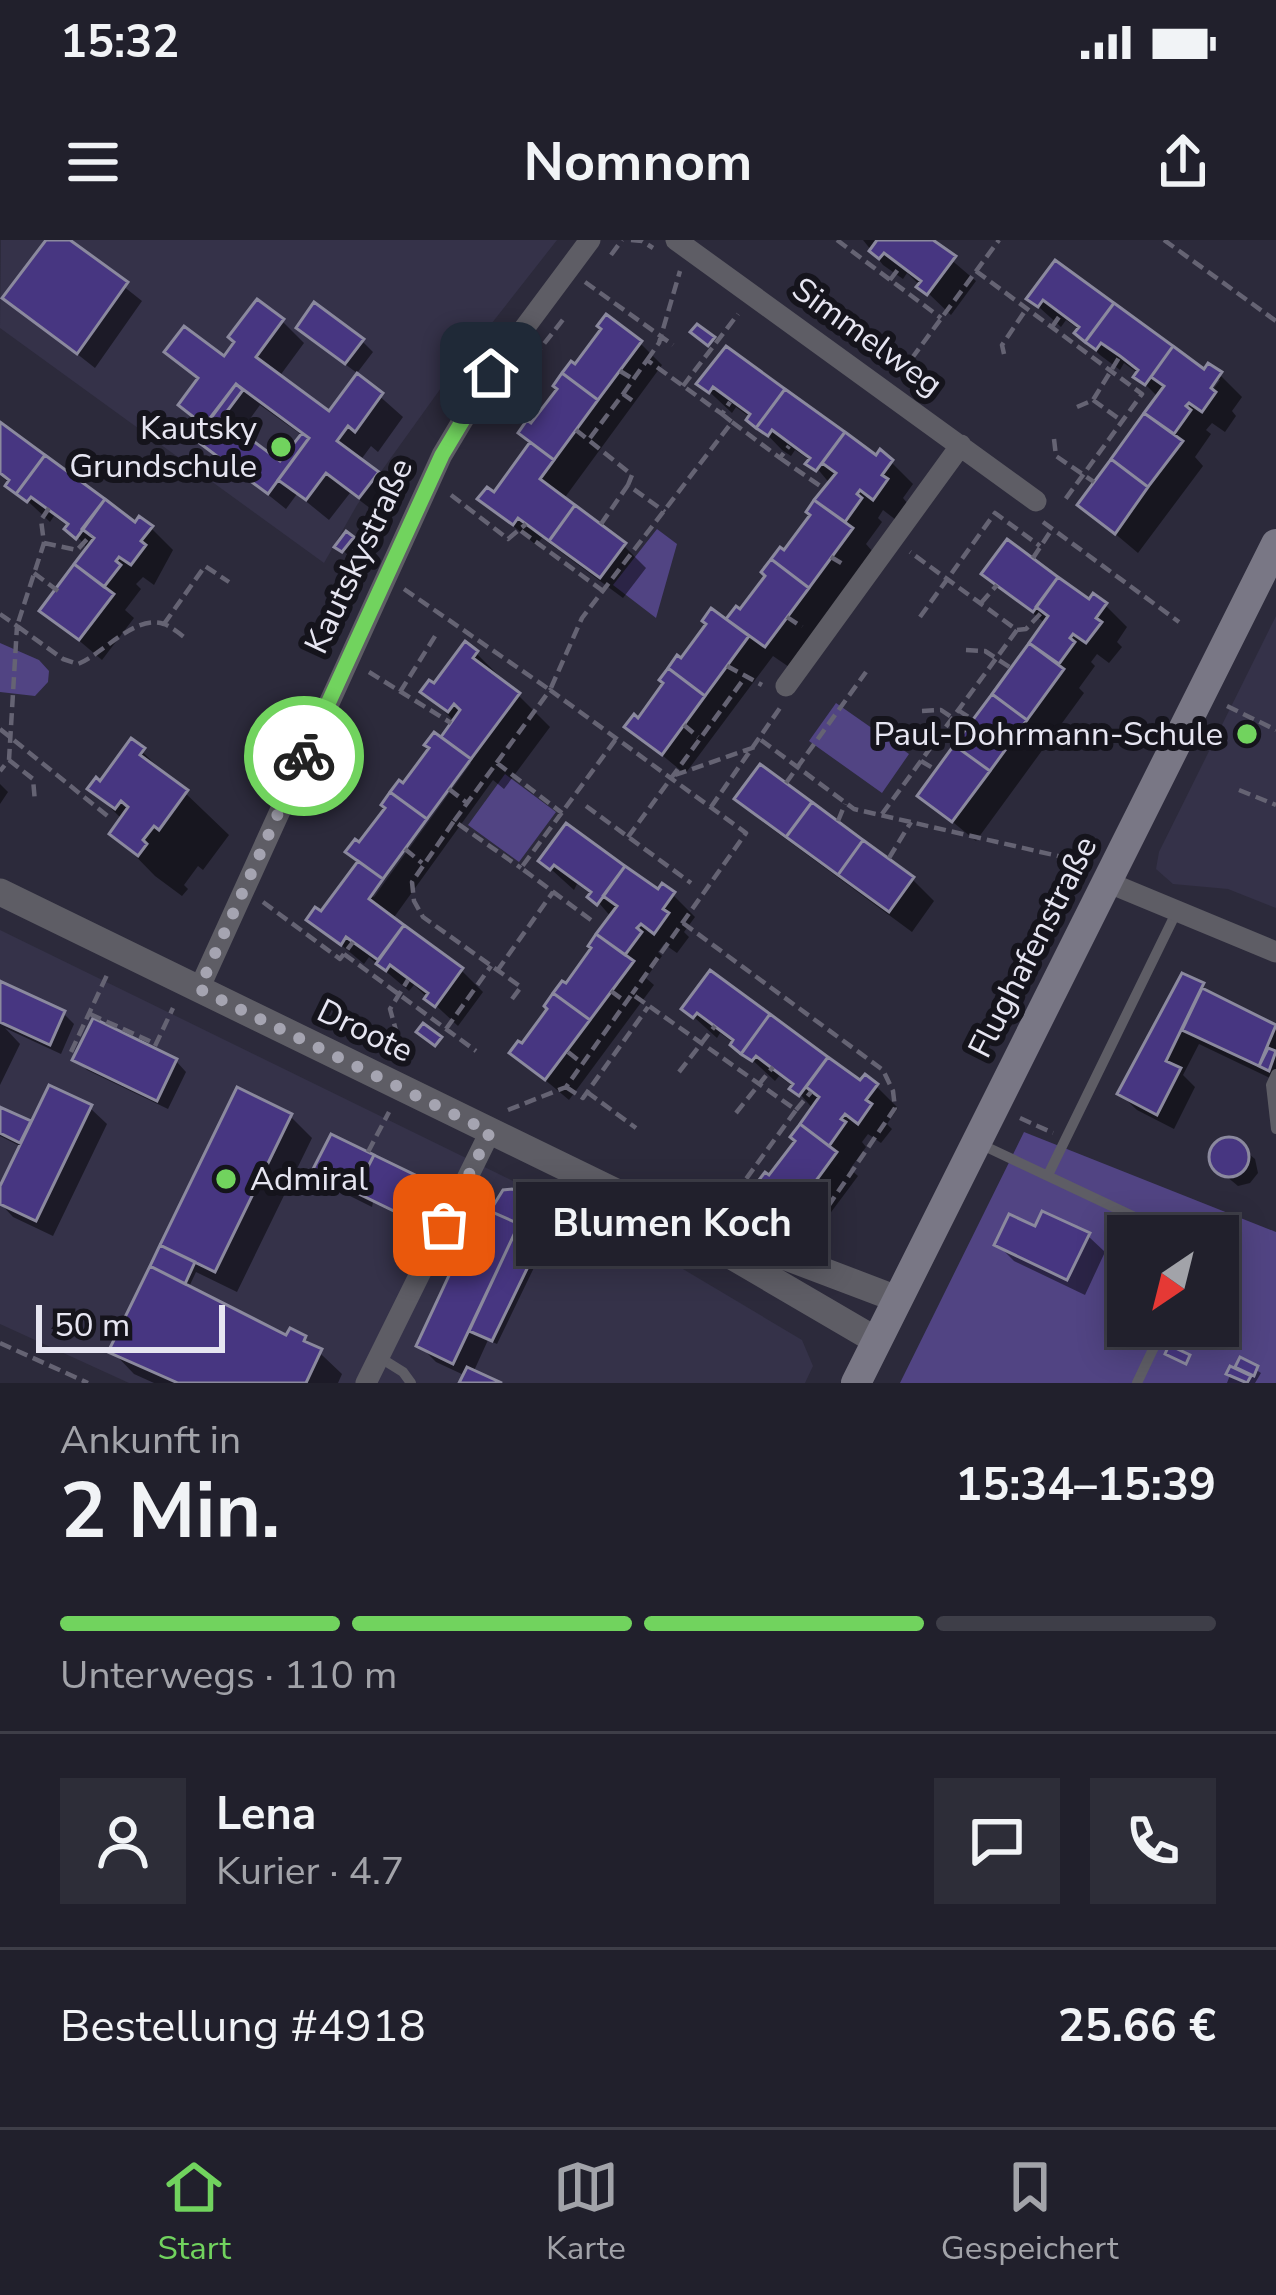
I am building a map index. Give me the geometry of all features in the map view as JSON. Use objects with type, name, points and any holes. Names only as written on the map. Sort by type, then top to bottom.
[{"type":"main road","name":"Flughafenstraße","points":[[856,1383],[1276,544]]},
{"type":"street","name":"Kautskystraße","points":[[199,989],[386,576],[467,410],[590,240]]},
{"type":"street","name":"Simmelweg","points":[[681,244],[1036,501]]},
{"type":"street","points":[[786,686],[961,446]]},
{"type":"street","points":[[1107,882],[1276,952]]},
{"type":"street","name":"Droote","points":[[0,892],[199,989],[499,1121],[700,1233],[877,1341]]},
{"type":"street","points":[[366,1383],[499,1121]]},
{"type":"street","name":"Droote","points":[[700,1233],[723,1233],[897,1299]]},
{"type":"lane","points":[[1048,1175],[1176,914]]},
{"type":"lane","points":[[1276,1074],[1271,1085],[1276,1129]]},
{"type":"lane","points":[[975,1141],[1131,1215]]},
{"type":"lane","points":[[1137,1383],[1154,1347]]},
{"type":"lane","points":[[379,1357],[404,1372],[411,1383]]},
{"type":"path","points":[[588,284],[622,240]]},
{"type":"path","points":[[836,240],[941,318]]},
{"type":"path","points":[[887,393],[999,240]]},
{"type":"path","points":[[1164,240],[1276,321]]},
{"type":"path","points":[[590,438],[659,343],[681,244]]},
{"type":"path","points":[[890,280],[900,267]]},
{"type":"path","points":[[976,271],[1142,394],[1064,501],[1036,501],[1043,522],[1179,622]]},
{"type":"path","points":[[568,272],[673,345]]},
{"type":"path","points":[[513,388],[576,302]]},
{"type":"path","points":[[1004,354],[1002,345],[1027,308]]},
{"type":"path","points":[[683,386],[740,312]]},
{"type":"path","points":[[1052,327],[1060,314]]},
{"type":"path","points":[[1078,407],[1093,400],[1120,356]]},
{"type":"path","points":[[647,360],[823,488]]},
{"type":"path","points":[[620,370],[634,379]]},
{"type":"path","points":[[623,394],[633,401]]},
{"type":"path","points":[[1093,400],[1128,436]]},
{"type":"path","points":[[722,414],[730,402]]},
{"type":"path","points":[[512,999],[521,987],[423,916],[414,901],[412,882],[550,690],[582,617],[732,422]]},
{"type":"path","points":[[576,430],[632,475],[601,524]]},
{"type":"path","points":[[1054,439],[1056,456],[1094,482]]},
{"type":"path","points":[[781,458],[789,446]]},
{"type":"path","points":[[628,485],[665,512]]},
{"type":"path","points":[[451,496],[508,539],[526,524]]},
{"type":"path","points":[[0,771],[9,760],[17,626],[44,543],[41,520],[49,508]]},
{"type":"path","points":[[920,617],[995,513],[1040,546]]},
{"type":"path","points":[[1033,558],[1052,529]]},
{"type":"path","points":[[521,531],[603,591]]},
{"type":"path","points":[[44,543],[77,550],[91,535]]},
{"type":"path","points":[[894,540],[1017,630],[1026,629],[1042,612]]},
{"type":"path","points":[[831,557],[845,566]]},
{"type":"path","points":[[164,624],[205,566],[229,582]]},
{"type":"path","points":[[34,573],[58,591]]},
{"type":"path","points":[[386,576],[746,833],[566,1087],[499,1121]]},
{"type":"path","points":[[980,603],[998,585]]},
{"type":"path","points":[[0,614],[63,659],[78,664],[136,627],[164,624],[188,640]]},
{"type":"path","points":[[787,617],[800,625]]},
{"type":"path","points":[[882,814],[1017,630]]},
{"type":"path","points":[[400,692],[437,633]]},
{"type":"path","points":[[966,650],[985,651],[1011,668]]},
{"type":"path","points":[[628,837],[746,676],[727,666]]},
{"type":"path","points":[[786,783],[866,671]]},
{"type":"path","points":[[371,674],[451,723]]},
{"type":"path","points":[[711,806],[761,740],[783,704],[786,686]]},
{"type":"path","points":[[1226,705],[1276,730]]},
{"type":"path","points":[[922,711],[941,710],[953,718]]},
{"type":"path","points":[[958,710],[973,720]]},
{"type":"path","points":[[683,725],[700,738]]},
{"type":"path","points":[[0,729],[110,818]]},
{"type":"path","points":[[521,868],[616,739]]},
{"type":"path","points":[[761,740],[854,809],[1071,859],[1107,882]]},
{"type":"path","points":[[670,778],[755,747]]},
{"type":"path","points":[[9,760],[34,779],[35,802]]},
{"type":"path","points":[[921,761],[936,770]]},
{"type":"path","points":[[496,763],[562,813]]},
{"type":"path","points":[[449,789],[467,803]]},
{"type":"path","points":[[1239,790],[1276,805]]},
{"type":"path","points":[[838,821],[846,803]]},
{"type":"path","points":[[586,806],[691,883]]},
{"type":"path","points":[[454,820],[591,920]]},
{"type":"path","points":[[889,858],[912,820]]},
{"type":"path","points":[[405,849],[422,863]]},
{"type":"path","points":[[244,889],[340,959],[353,942]]},
{"type":"path","points":[[446,1030],[554,892]]},
{"type":"path","points":[[682,922],[883,1070],[893,1090],[895,1108],[829,1204],[823,1222],[795,1240]]},
{"type":"path","points":[[344,954],[476,1051]]},
{"type":"path","points":[[71,1052],[107,975]]},
{"type":"path","points":[[386,1049],[397,1034],[390,1009],[408,980]]},
{"type":"path","points":[[611,991],[626,1002]]},
{"type":"path","points":[[632,994],[796,1110]]},
{"type":"path","points":[[566,1087],[583,1098],[650,1006]]},
{"type":"path","points":[[89,1013],[155,1046],[173,1007]]},
{"type":"path","points":[[679,1072],[715,1026]]},
{"type":"path","points":[[568,1052],[583,1063]]},
{"type":"path","points":[[736,1113],[772,1067]]},
{"type":"path","points":[[586,1092],[636,1128]]},
{"type":"path","points":[[723,1211],[811,1092]]},
{"type":"path","points":[[368,1152],[389,1112]]},
{"type":"path","points":[[1020,1118],[1064,1138]]},
{"type":"path","points":[[815,1183],[829,1204]]},
{"type":"path","points":[[0,1343],[88,1383]]},
{"type":"shaded area","name":"Kautsky Grundschule","points":[[1,240],[557,240],[441,388],[357,505],[324,563],[0,328]]},
{"type":"shaded area","points":[[657,529],[677,544],[656,618],[613,585]]},
{"type":"shaded area","name":"Paul-Dohrmann-Schule","points":[[1276,616],[1276,908],[1228,889],[1173,884],[1156,869],[1159,852]]},
{"type":"shaded area","points":[[0,643],[39,660],[49,671],[48,682],[35,696],[0,692]]},
{"type":"shaded area","points":[[836,703],[909,754],[882,793],[809,741]]},
{"type":"shaded area","points":[[505,774],[556,812],[519,862],[468,825]]},
{"type":"shaded area","points":[[0,930],[636,1241],[802,1340],[813,1366],[805,1383],[129,1383],[0,1324]]},
{"type":"shaded area","points":[[1024,1132],[1233,1215],[1107,1215],[1107,1347],[1239,1347],[1239,1217],[1276,1232],[1276,1383],[900,1383]]},
{"type":"building","points":[[46,240],[70,240],[128,282],[77,354],[2,298]]},
{"type":"building","points":[[877,240],[933,240],[956,256],[927,295],[916,287],[921,281],[884,253],[879,259],[869,251]]},
{"type":"building","points":[[1055,260],[1114,303],[1085,342],[1074,333],[1079,327],[1043,300],[1038,307],[1026,299]]},
{"type":"building","points":[[257,299],[284,319],[256,357],[329,411],[357,373],[383,393],[355,432],[348,426],[337,441],[379,472],[359,498],[326,473],[306,500],[278,480],[309,438],[236,384],[205,426],[178,405],[198,378],[164,352],[184,326],[224,356],[234,342],[228,337]]},
{"type":"building","points":[[314,302],[364,339],[345,364],[296,328]]},
{"type":"building","points":[[1114,303],[1173,346],[1145,385],[1133,377],[1138,370],[1120,356],[1101,343],[1096,350],[1085,342]]},
{"type":"building","points":[[606,314],[642,341],[598,400],[562,373],[571,361],[575,364],[601,329],[597,326]]},
{"type":"building","points":[[697,324],[715,337],[708,346],[690,332]]},
{"type":"building","points":[[726,346],[785,389],[756,428],[746,420],[750,414],[713,387],[709,393],[696,384]]},
{"type":"building","points":[[1173,346],[1204,369],[1208,363],[1222,372],[1202,412],[1189,403],[1186,406],[1191,410],[1174,434],[1144,413],[1164,386],[1151,377]]},
{"type":"building","points":[[562,373],[598,400],[554,460],[518,433],[557,389],[553,386]]},
{"type":"building","points":[[236,384],[243,390],[222,418],[280,461],[302,433],[309,438],[268,494],[194,439]]},
{"type":"building","points":[[785,389],[845,432],[816,471],[805,464],[810,458],[772,430],[768,436],[756,428]]},
{"type":"building","points":[[1144,413],[1183,441],[1148,487],[1111,459]]},
{"type":"building","points":[[0,422],[45,455],[16,494],[5,486],[9,480],[0,473]]},
{"type":"building","points":[[845,432],[876,455],[880,449],[893,460],[882,475],[888,479],[873,500],[860,490],[857,494],[862,498],[845,522],[814,500],[836,473],[822,463]]},
{"type":"building","points":[[530,442],[554,460],[540,479],[575,505],[549,541],[518,518],[513,525],[477,499],[487,487],[494,492]]},
{"type":"building","points":[[45,455],[105,499],[76,539],[64,529],[68,524],[31,497],[27,502],[16,494]]},
{"type":"building","points":[[1111,459],[1148,487],[1115,534],[1077,505]]},
{"type":"building","points":[[105,499],[135,522],[139,516],[153,526],[131,565],[119,557],[116,561],[121,565],[104,587],[74,564],[94,538],[82,529]]},
{"type":"building","points":[[814,500],[853,528],[809,588],[771,559],[780,547],[784,550],[810,515],[806,512]]},
{"type":"building","points":[[575,505],[626,543],[600,578],[549,541]]},
{"type":"building","points":[[346,531],[354,537],[342,552],[334,547]]},
{"type":"building","points":[[1007,539],[1058,577],[1033,612],[981,574]]},
{"type":"building","points":[[771,559],[809,588],[765,647],[726,619],[736,606],[740,609],[765,576],[761,572]]},
{"type":"building","points":[[74,564],[114,594],[79,640],[39,611]]},
{"type":"building","points":[[1058,577],[1089,599],[1093,593],[1107,603],[1096,618],[1102,622],[1086,643],[1073,634],[1070,638],[1075,642],[1059,664],[1029,643],[1048,616],[1036,607]]},
{"type":"building","points":[[711,608],[749,636],[705,696],[668,668],[706,624],[702,621]]},
{"type":"building","points":[[465,641],[478,651],[473,658],[520,693],[471,759],[441,737],[460,710],[454,704],[448,712],[420,692],[429,680],[434,683]]},
{"type":"building","points":[[1029,643],[1064,669],[1027,720],[992,694]]},
{"type":"building","points":[[668,668],[705,696],[662,755],[624,727],[634,714],[638,718]]},
{"type":"building","points":[[992,694],[1027,720],[990,771],[954,745]]},
{"type":"building","points":[[434,732],[471,759],[427,819],[390,792],[399,780],[403,783],[429,748],[424,745]]},
{"type":"building","points":[[131,738],[145,748],[140,755],[188,790],[159,830],[154,826],[143,840],[147,844],[138,856],[109,834],[128,807],[121,801],[115,809],[87,789],[96,777],[100,781]]},
{"type":"building","points":[[954,745],[990,771],[952,822],[917,796]]},
{"type":"building","points":[[760,764],[812,802],[786,837],[734,799]]},
{"type":"building","points":[[390,792],[427,819],[383,879],[345,852],[355,839],[359,842],[385,808],[381,805]]},
{"type":"building","points":[[812,802],[863,840],[838,875],[786,837]]},
{"type":"building","points":[[566,823],[625,866],[597,905],[587,897],[591,892],[554,865],[550,870],[538,861]]},
{"type":"building","points":[[863,840],[914,877],[889,912],[838,875]]},
{"type":"building","points":[[358,861],[383,879],[369,899],[404,925],[378,960],[346,937],[341,945],[306,920],[315,907],[321,911]]},
{"type":"building","points":[[625,866],[658,889],[662,883],[675,892],[663,909],[669,913],[654,934],[641,924],[637,928],[642,932],[625,955],[596,934],[617,906],[603,896]]},
{"type":"building","points":[[404,925],[463,968],[435,1007],[424,999],[428,993],[390,965],[386,971],[376,964]]},
{"type":"building","points":[[596,934],[634,961],[590,1020],[553,993],[562,981],[566,983]]},
{"type":"building","points":[[710,970],[770,1014],[741,1054],[730,1045],[733,1040],[697,1013],[693,1018],[681,1009]]},
{"type":"building","points":[[1182,973],[1204,983],[1166,1061],[1181,1068],[1157,1115],[1117,1094]]},
{"type":"building","points":[[0,981],[65,1011],[50,1045],[0,1022]]},
{"type":"building","points":[[1202,988],[1276,1025],[1259,1066],[1182,1030]]},
{"type":"building","points":[[553,993],[590,1020],[545,1080],[509,1053],[547,1009],[544,1006]]},
{"type":"building","points":[[770,1014],[828,1057],[799,1096],[789,1089],[793,1084],[756,1056],[752,1061],[741,1054]]},
{"type":"building","points":[[93,1018],[177,1059],[157,1101],[72,1060]]},
{"type":"building","points":[[423,1023],[442,1037],[435,1046],[416,1032]]},
{"type":"building","points":[[1268,1048],[1276,1051],[1269,1071],[1259,1066]]},
{"type":"building","points":[[828,1057],[860,1080],[865,1074],[878,1084],[858,1124],[845,1114],[841,1119],[846,1122],[829,1146],[800,1124],[819,1097],[806,1087]]},
{"type":"building","points":[[49,1085],[92,1105],[36,1221],[0,1204],[0,1186]]},
{"type":"building","name":"Admiral","points":[[237,1087],[292,1114],[215,1272],[160,1245]]},
{"type":"building","points":[[0,1107],[31,1121],[20,1143],[0,1133]]},
{"type":"building","points":[[800,1124],[837,1152],[794,1211],[756,1184],[795,1141],[790,1137]]},
{"type":"building","points":[[331,1134],[374,1155],[355,1192],[312,1171]]},
{"type":"building","points":[[1229,1137],[1243,1143],[1249,1157],[1243,1171],[1229,1177],[1215,1171],[1209,1157],[1215,1143]]},
{"type":"building","points":[[374,1155],[415,1175],[396,1212],[355,1192]]},
{"type":"building","points":[[512,1189],[556,1209],[492,1341],[469,1331],[519,1224],[490,1211],[503,1190]]},
{"type":"building","points":[[481,1207],[519,1224],[453,1364],[416,1346]]},
{"type":"building","points":[[1042,1211],[1090,1233],[1067,1280],[994,1245],[1009,1214],[1035,1226]]},
{"type":"building","points":[[160,1245],[195,1262],[185,1284],[150,1266]]},
{"type":"building","points":[[150,1266],[286,1335],[290,1328],[306,1336],[304,1341],[322,1349],[306,1383],[178,1383],[108,1352]]},
{"type":"building","points":[[1173,1347],[1190,1355],[1186,1364],[1165,1354]]},
{"type":"building","points":[[1240,1357],[1258,1366],[1254,1376],[1235,1367]]},
{"type":"building","points":[[1230,1366],[1251,1376],[1247,1383],[1226,1374]]},
{"type":"building","points":[[467,1367],[502,1383],[459,1383]]},
{"type":"way so far","points":[[304,756],[199,989],[490,1132],[444,1225]]},
{"type":"place","name":"Kautsky Grundschule","points":[[281,447]]},
{"type":"place","name":"Paul-Dohrmann-Schule","points":[[1247,734]]},
{"type":"place","name":"Admiral","points":[[226,1179]]},
{"type":"place","name":"Blumen Koch","points":[[444,1225]]},
{"type":"route","points":[[304,756],[442,455],[491,373]]}]
